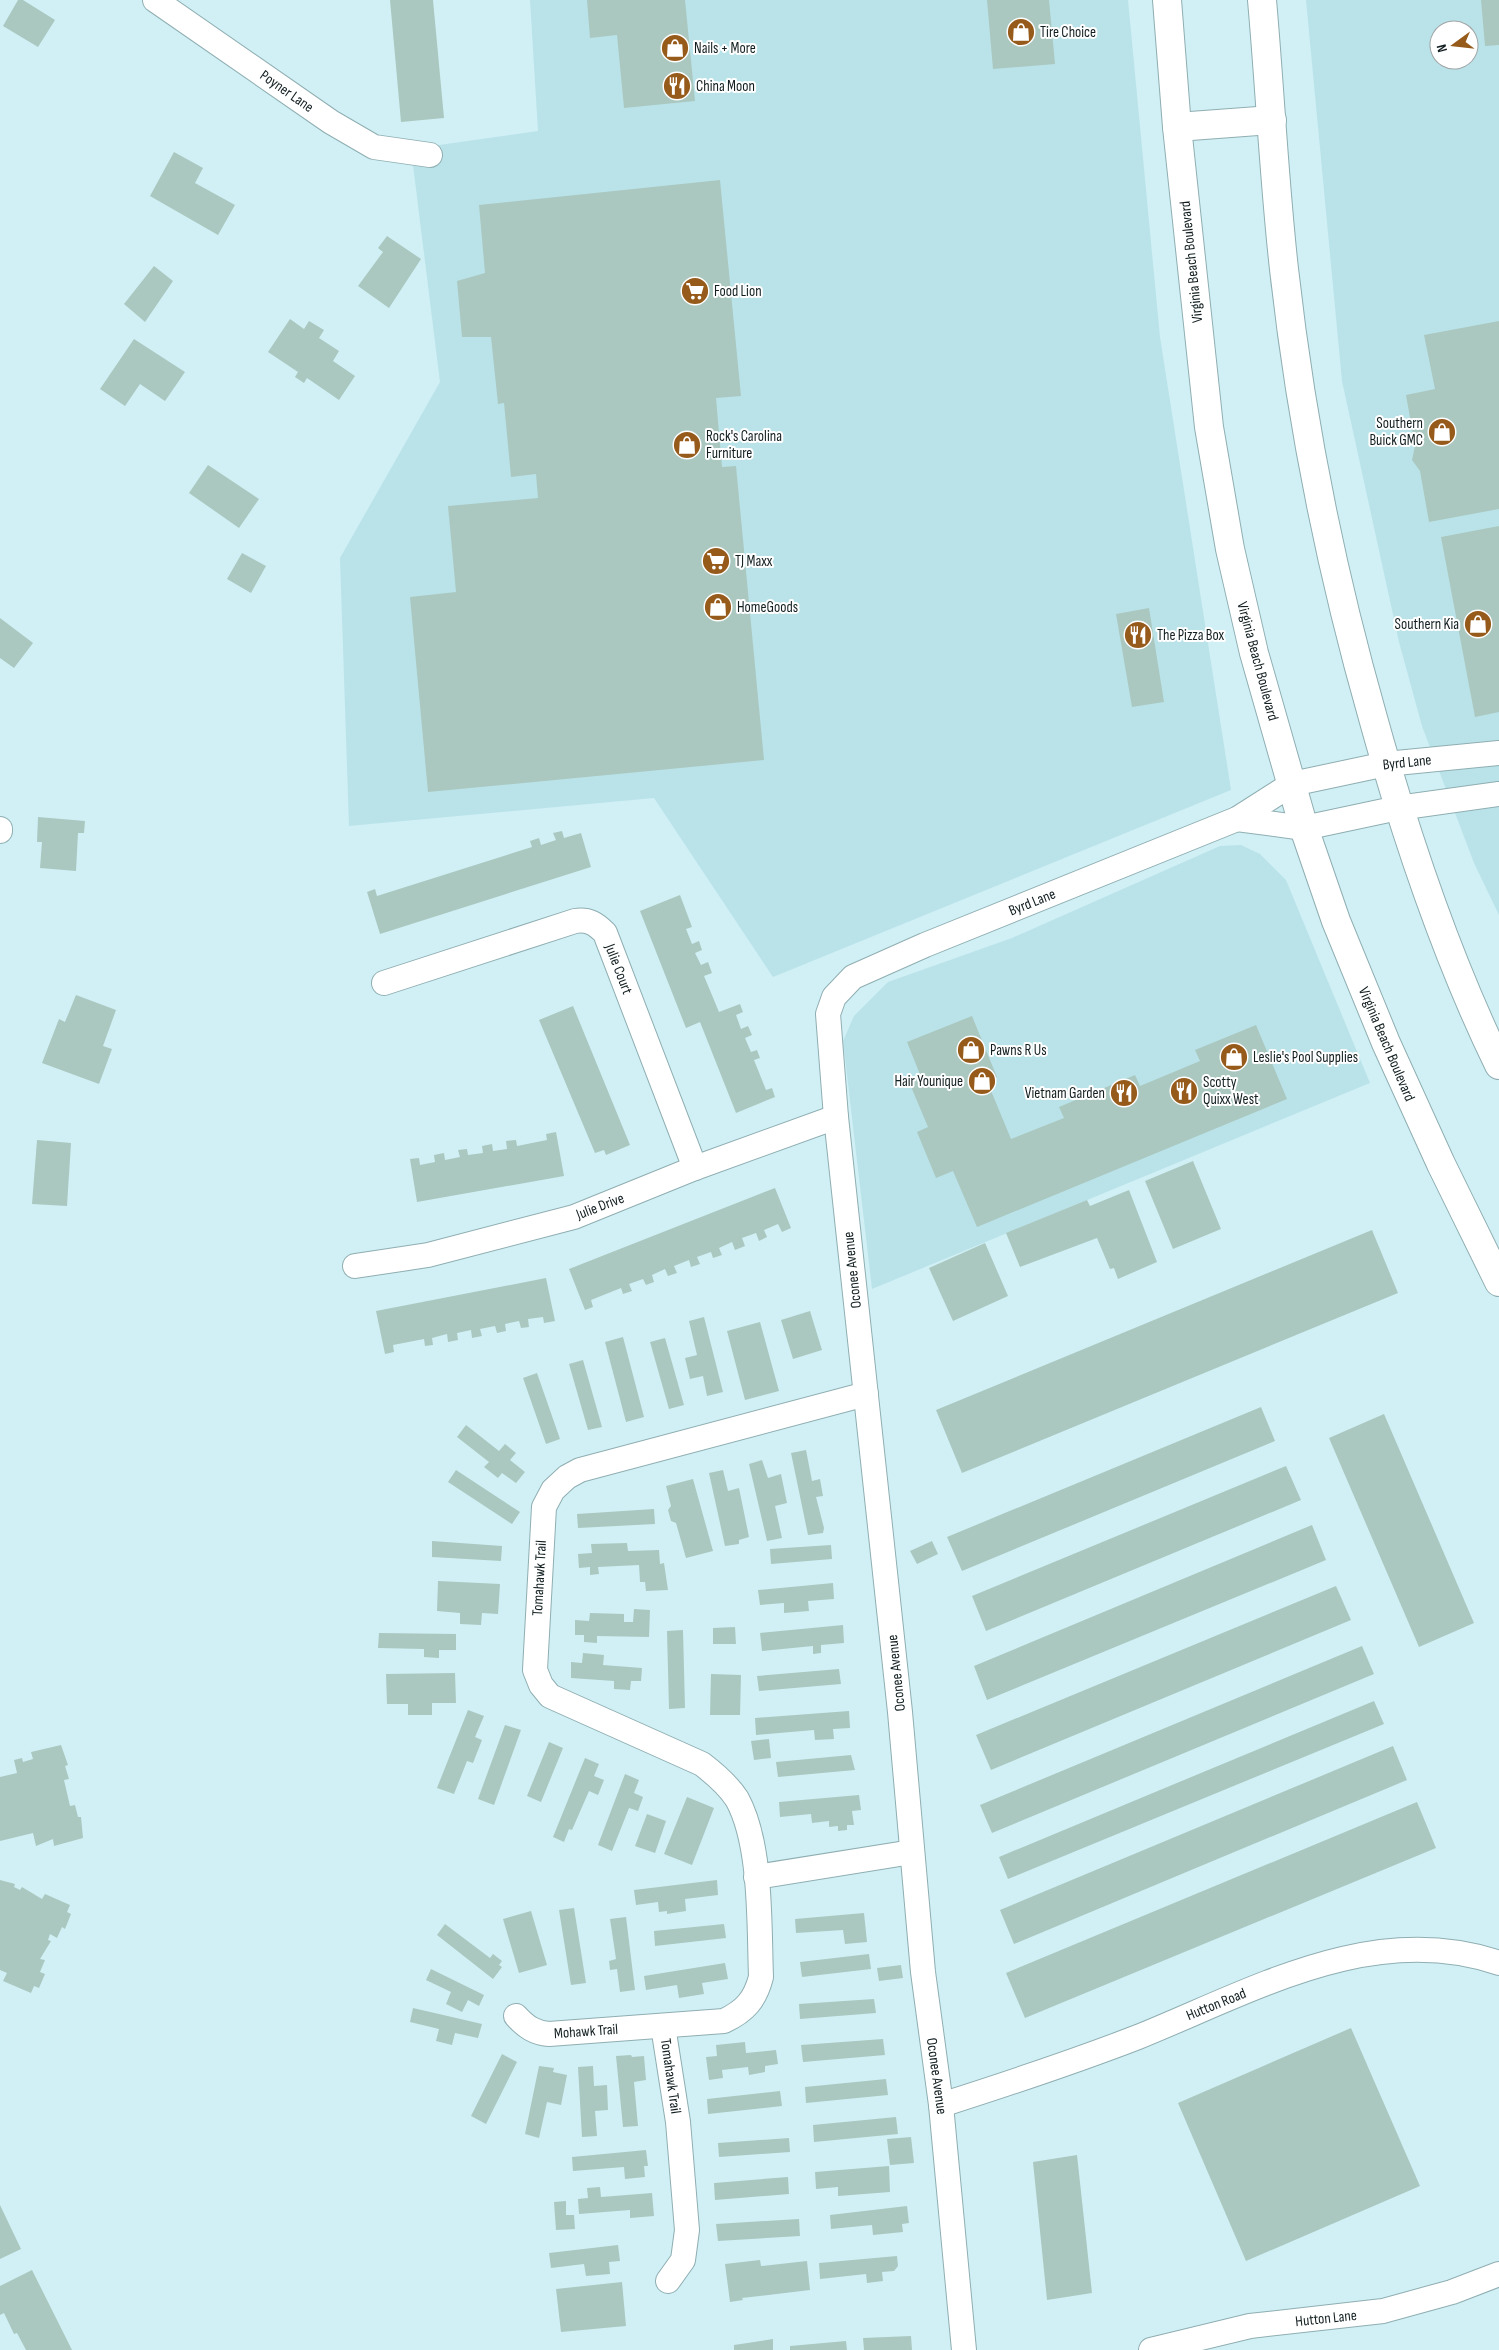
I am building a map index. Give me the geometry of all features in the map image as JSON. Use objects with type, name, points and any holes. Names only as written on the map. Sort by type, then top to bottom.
[{"type":"main road","name":"Virginia Beach Boulevard","points":[[1167,0],[1177,127],[1209,427],[1224,511],[1254,653],[1304,828],[1336,921],[1386,1043],[1441,1164],[1499,1282]]},
{"type":"main road","points":[[1262,0],[1284,268],[1305,422],[1319,501],[1348,628],[1398,808],[1444,937],[1478,1023],[1499,1065]]},
{"type":"main road","points":[[1177,127],[1272,120]]},
{"type":"street","name":"Poyner Lane","points":[[155,0],[331,122],[374,146],[430,154]]},
{"type":"street","name":"Byrd Lane","points":[[834,997],[853,977],[1237,820],[1292,784],[1386,764],[1499,753]]},
{"type":"street","name":"Byrd Lane","points":[[1237,820],[1304,828],[1398,808],[1499,794]]},
{"type":"street","name":"Julie Court","points":[[384,983],[575,921],[583,920],[596,924],[605,933],[695,1168]]},
{"type":"street","name":"Oconee Avenue","points":[[834,997],[828,1022],[836,1117],[866,1394],[923,1972],[941,2105],[964,2350]]},
{"type":"street","name":"Julie Drive","points":[[355,1266],[428,1255],[574,1217],[695,1168],[836,1117]]},
{"type":"street","name":"Tomahawk Trail","points":[[668,2281],[683,2260],[687,2230],[678,2122],[663,2026],[724,2021],[740,2013],[750,2004],[758,1991],[761,1977],[756,1878],[748,1823],[736,1798],[719,1777],[702,1764],[550,1696],[541,1685],[535,1670],[535,1662],[544,1506],[553,1490],[567,1477],[580,1470],[866,1394]]},
{"type":"street","points":[[756,1878],[912,1852]]},
{"type":"street","name":"Hutton Road","points":[[941,2105],[1137,2037],[1295,1973],[1366,1953],[1395,1949],[1438,1950],[1481,1957],[1499,1963]]},
{"type":"street","name":"Mohawk Trail","points":[[516,2016],[525,2026],[540,2033],[550,2034],[663,2026]]},
{"type":"street","name":"Hutton Lane","points":[[1151,2350],[1250,2326],[1383,2311],[1452,2292],[1499,2274]]},
{"type":"shaded area","points":[[530,0],[1128,0],[1160,337],[1231,790],[773,977],[654,798],[349,826],[340,558],[440,382],[411,149],[538,131]]},
{"type":"shaded area","points":[[1306,0],[1499,0],[1499,915],[1474,863],[1422,726],[1399,642],[1342,381]]},
{"type":"shaded area","points":[[1241,845],[1260,854],[1286,880],[1370,1083],[872,1289],[843,1041],[854,1016],[888,982],[1012,938],[1220,846]]},
{"type":"building","points":[[18,0],[23,0],[55,20],[38,47],[3,26]]},
{"type":"building","points":[[390,0],[433,0],[444,118],[401,122]]},
{"type":"building","points":[[587,0],[685,0],[695,101],[624,108],[617,35],[590,38]]},
{"type":"building","name":"Tire Choice","points":[[987,0],[1049,0],[1055,64],[993,69]]},
{"type":"building","points":[[1481,0],[1499,0],[1499,45],[1485,46]]},
{"type":"building","points":[[174,152],[203,168],[195,183],[235,205],[218,235],[150,196]]},
{"type":"building","points":[[720,180],[741,396],[716,398],[722,467],[736,466],[764,760],[428,792],[410,597],[456,592],[448,506],[538,498],[536,474],[511,477],[504,403],[498,404],[491,337],[462,337],[457,281],[485,273],[479,205]]},
{"type":"building","points":[[387,236],[421,259],[389,308],[358,286],[383,252],[378,248]]},
{"type":"building","points":[[154,266],[173,281],[145,322],[124,304]]},
{"type":"building","points":[[290,319],[304,329],[309,321],[324,330],[319,338],[339,351],[333,361],[355,376],[339,400],[307,378],[304,383],[295,377],[298,372],[268,352]]},
{"type":"building","points":[[1499,321],[1499,509],[1429,522],[1420,471],[1412,460],[1415,446],[1406,395],[1435,389],[1424,335]]},
{"type":"building","points":[[134,339],[185,372],[165,401],[140,384],[125,406],[100,389]]},
{"type":"building","points":[[208,465],[259,499],[239,528],[189,493]]},
{"type":"building","name":"Southern Kia","points":[[1499,526],[1499,712],[1475,717],[1441,537]]},
{"type":"building","points":[[242,553],[266,566],[251,593],[227,579]]},
{"type":"building","points":[[1149,608],[1164,702],[1132,707],[1116,614]]},
{"type":"building","points":[[0,618],[33,643],[14,668],[0,658]]},
{"type":"building","points":[[38,817],[85,821],[84,833],[78,833],[76,871],[40,868],[42,842],[37,842]]},
{"type":"building","points":[[562,831],[564,838],[581,833],[591,867],[380,934],[367,892],[375,889],[377,896],[532,847],[530,841],[539,838],[541,845],[556,840],[553,833]]},
{"type":"building","points":[[680,895],[692,927],[686,929],[692,944],[699,941],[702,950],[695,953],[701,965],[708,962],[712,973],[704,976],[719,1012],[740,1004],[743,1012],[736,1015],[741,1029],[748,1026],[752,1035],[745,1038],[751,1052],[757,1050],[760,1058],[754,1060],[766,1090],[772,1088],[775,1097],[736,1113],[700,1022],[686,1028],[640,911]]},
{"type":"building","points":[[76,995],[116,1010],[103,1046],[112,1049],[99,1084],[42,1063],[59,1019],[65,1022]]},
{"type":"building","points":[[573,1006],[630,1145],[606,1155],[604,1150],[595,1153],[539,1020]]},
{"type":"building","points":[[972,1016],[997,1077],[987,1081],[1011,1139],[1064,1118],[1059,1107],[1135,1075],[1140,1086],[1200,1061],[1195,1050],[1256,1025],[1287,1099],[977,1227],[953,1171],[936,1178],[917,1132],[928,1127],[909,1082],[921,1077],[907,1042]]},
{"type":"building","points":[[556,1132],[564,1176],[417,1202],[410,1159],[419,1158],[420,1165],[435,1162],[434,1155],[444,1153],[445,1160],[460,1157],[458,1150],[467,1149],[468,1155],[483,1153],[482,1146],[492,1144],[493,1151],[507,1149],[506,1141],[516,1140],[517,1146],[547,1140],[546,1134]]},
{"type":"building","points":[[37,1140],[71,1143],[67,1206],[32,1204]]},
{"type":"building","points":[[1193,1161],[1221,1229],[1173,1249],[1145,1181]]},
{"type":"building","points":[[775,1188],[791,1228],[782,1232],[778,1224],[764,1230],[767,1237],[759,1241],[756,1233],[742,1238],[745,1246],[735,1250],[732,1242],[719,1248],[722,1255],[713,1258],[711,1252],[697,1257],[700,1264],[691,1267],[689,1260],[674,1266],[677,1273],[668,1276],[665,1269],[652,1275],[654,1282],[646,1285],[643,1279],[629,1284],[632,1291],[623,1294],[621,1288],[591,1300],[593,1307],[585,1310],[569,1269]]},
{"type":"building","points":[[1129,1190],[1157,1262],[1118,1279],[1114,1268],[1110,1269],[1097,1238],[1020,1267],[1006,1233],[1087,1200],[1090,1206]]},
{"type":"building","points":[[1372,1230],[1398,1293],[962,1473],[936,1410]]},
{"type":"building","points":[[985,1243],[1008,1296],[953,1321],[929,1268]]},
{"type":"building","points":[[546,1278],[555,1321],[544,1323],[543,1317],[528,1319],[529,1327],[521,1328],[519,1321],[505,1324],[506,1331],[497,1333],[495,1326],[480,1329],[482,1336],[472,1338],[471,1330],[457,1333],[458,1340],[448,1342],[447,1334],[432,1338],[433,1345],[425,1346],[424,1339],[393,1345],[394,1352],[385,1354],[376,1311]]},
{"type":"building","points":[[810,1311],[822,1350],[793,1359],[781,1320]]},
{"type":"building","points":[[704,1317],[723,1392],[707,1396],[703,1376],[690,1379],[685,1358],[697,1355],[689,1321]]},
{"type":"building","points":[[760,1322],[779,1391],[745,1400],[727,1331]]},
{"type":"building","points":[[623,1337],[644,1417],[626,1422],[605,1342]]},
{"type":"building","points":[[665,1338],[684,1405],[669,1409],[650,1342]]},
{"type":"building","points":[[583,1360],[602,1427],[588,1430],[569,1364]]},
{"type":"building","points":[[537,1373],[560,1439],[546,1444],[523,1378]]},
{"type":"building","points":[[1261,1407],[1275,1441],[962,1571],[947,1537]]},
{"type":"building","points":[[1384,1414],[1474,1623],[1419,1647],[1329,1438]]},
{"type":"building","points":[[466,1425],[499,1451],[505,1444],[516,1453],[510,1460],[525,1472],[516,1483],[502,1473],[498,1478],[484,1467],[489,1462],[457,1437]]},
{"type":"building","points":[[806,1450],[812,1481],[820,1479],[823,1496],[816,1497],[824,1528],[823,1533],[808,1535],[791,1453]]},
{"type":"building","points":[[762,1460],[768,1478],[781,1474],[787,1503],[775,1506],[782,1538],[767,1541],[749,1464]]},
{"type":"building","points":[[1286,1466],[1301,1500],[986,1631],[972,1596]]},
{"type":"building","points":[[456,1470],[520,1512],[512,1524],[448,1482]]},
{"type":"building","points":[[723,1470],[728,1491],[739,1488],[749,1537],[739,1540],[739,1544],[725,1546],[709,1473]]},
{"type":"building","points":[[693,1479],[713,1551],[686,1558],[676,1523],[671,1521],[668,1510],[671,1506],[666,1486]]},
{"type":"building","points":[[654,1509],[655,1524],[578,1528],[577,1514]]},
{"type":"building","points":[[1312,1525],[1326,1560],[987,1700],[974,1666]]},
{"type":"building","points":[[432,1541],[502,1546],[501,1561],[432,1557]]},
{"type":"building","points":[[932,1541],[938,1554],[917,1564],[910,1551]]},
{"type":"building","points":[[627,1543],[628,1551],[659,1550],[660,1564],[664,1563],[668,1590],[646,1591],[645,1582],[640,1582],[639,1565],[598,1567],[599,1574],[590,1575],[590,1567],[579,1568],[578,1554],[592,1553],[591,1544]]},
{"type":"building","points":[[831,1545],[832,1559],[771,1564],[770,1549]]},
{"type":"building","points":[[438,1581],[500,1584],[498,1614],[482,1613],[481,1625],[460,1624],[460,1613],[437,1611]]},
{"type":"building","points":[[833,1583],[834,1599],[808,1601],[809,1611],[784,1613],[784,1603],[760,1605],[758,1590]]},
{"type":"building","points":[[1336,1586],[1351,1620],[991,1770],[976,1735]]},
{"type":"building","points":[[634,1609],[650,1610],[649,1637],[597,1636],[597,1643],[584,1642],[584,1635],[575,1635],[575,1620],[589,1621],[590,1613],[624,1614],[624,1622],[633,1622]]},
{"type":"building","points":[[843,1625],[844,1643],[821,1645],[821,1653],[813,1654],[813,1646],[762,1651],[760,1633]]},
{"type":"building","points":[[735,1627],[736,1644],[713,1644],[713,1628]]},
{"type":"building","points":[[683,1630],[685,1708],[669,1709],[667,1631]]},
{"type":"building","points":[[379,1633],[456,1634],[456,1650],[439,1650],[439,1658],[424,1657],[424,1649],[378,1648]]},
{"type":"building","points":[[1362,1646],[1374,1674],[992,1833],[980,1805]]},
{"type":"building","points":[[583,1653],[604,1655],[603,1665],[642,1668],[641,1681],[631,1681],[630,1690],[614,1689],[614,1681],[571,1678],[571,1662],[582,1663]]},
{"type":"building","points":[[839,1669],[841,1684],[759,1691],[757,1676]]},
{"type":"building","points":[[455,1673],[456,1703],[432,1703],[432,1715],[408,1715],[408,1704],[387,1704],[386,1674]]},
{"type":"building","points":[[711,1674],[741,1675],[740,1715],[710,1715]]},
{"type":"building","points":[[1374,1701],[1384,1724],[1008,1879],[999,1857]]},
{"type":"building","points":[[468,1710],[484,1716],[475,1737],[482,1740],[473,1763],[467,1761],[454,1794],[437,1788]]},
{"type":"building","points":[[849,1711],[850,1728],[833,1729],[834,1739],[815,1740],[814,1730],[756,1735],[755,1718]]},
{"type":"building","points":[[505,1725],[521,1730],[494,1805],[478,1799]]},
{"type":"building","points":[[769,1739],[771,1758],[754,1760],[751,1741]]},
{"type":"building","points":[[549,1742],[563,1748],[541,1802],[527,1796]]},
{"type":"building","points":[[61,1745],[68,1765],[65,1766],[69,1779],[64,1780],[70,1806],[75,1805],[78,1817],[81,1817],[83,1838],[54,1846],[53,1839],[36,1846],[33,1833],[0,1841],[0,1777],[17,1773],[14,1760],[22,1758],[23,1762],[33,1759],[31,1752]]},
{"type":"building","points":[[1393,1746],[1407,1780],[1014,1944],[1000,1910]]},
{"type":"building","points":[[851,1755],[855,1770],[778,1777],[776,1762]]},
{"type":"building","points":[[585,1758],[599,1764],[594,1776],[604,1780],[598,1795],[589,1791],[572,1830],[569,1829],[564,1842],[553,1837]]},
{"type":"building","points":[[625,1774],[639,1780],[634,1793],[643,1797],[638,1811],[629,1808],[612,1851],[598,1845]]},
{"type":"building","points":[[859,1795],[861,1810],[852,1811],[854,1825],[847,1825],[847,1830],[838,1831],[838,1826],[829,1827],[829,1821],[812,1823],[811,1814],[780,1817],[779,1802]]},
{"type":"building","points":[[687,1797],[714,1808],[692,1865],[664,1854]]},
{"type":"building","points":[[1417,1802],[1436,1848],[1025,2018],[1006,1973]]},
{"type":"building","points":[[647,1814],[666,1821],[655,1853],[635,1846]]},
{"type":"building","points":[[0,1880],[15,1884],[14,1887],[20,1890],[22,1887],[42,1899],[45,1894],[70,1905],[67,1912],[71,1914],[65,1929],[62,1927],[57,1938],[50,1934],[48,1940],[51,1941],[40,1959],[45,1960],[40,1972],[45,1974],[39,1988],[34,1986],[31,1993],[3,1981],[7,1973],[0,1970]]},
{"type":"building","points":[[717,1880],[718,1895],[685,1899],[686,1911],[667,1914],[667,1911],[659,1912],[658,1902],[636,1905],[634,1890]]},
{"type":"building","points":[[574,1908],[586,1983],[571,1985],[559,1910]]},
{"type":"building","points":[[531,1911],[547,1965],[519,1973],[503,1919]]},
{"type":"building","points":[[864,1913],[867,1942],[845,1944],[843,1930],[796,1933],[795,1919]]},
{"type":"building","points":[[626,1917],[635,1990],[620,1992],[617,1969],[610,1970],[609,1961],[616,1959],[610,1919]]},
{"type":"building","points":[[445,1924],[490,1958],[493,1954],[502,1961],[499,1965],[502,1967],[493,1979],[437,1935]]},
{"type":"building","points":[[724,1924],[726,1938],[655,1946],[654,1931]]},
{"type":"building","points":[[869,1954],[871,1969],[802,1977],[800,1962]]},
{"type":"building","points":[[725,1963],[728,1979],[702,1983],[704,1994],[679,1998],[677,1985],[646,1990],[644,1976]]},
{"type":"building","points":[[901,1965],[903,1978],[879,1981],[877,1968]]},
{"type":"building","points":[[431,1969],[484,1995],[479,2006],[468,2000],[462,2012],[446,2004],[451,1992],[426,1980]]},
{"type":"building","points":[[874,1999],[876,2013],[800,2019],[799,2004]]},
{"type":"building","points":[[413,2008],[482,2024],[478,2038],[455,2033],[452,2045],[436,2041],[439,2029],[410,2022]]},
{"type":"building","points":[[1351,2028],[1420,2186],[1246,2261],[1178,2103]]},
{"type":"building","points":[[883,2039],[885,2055],[803,2062],[801,2045]]},
{"type":"building","points":[[745,2042],[746,2053],[776,2050],[778,2064],[765,2066],[765,2072],[749,2075],[748,2067],[722,2070],[723,2078],[709,2080],[706,2057],[717,2056],[716,2045]]},
{"type":"building","points":[[502,2054],[517,2062],[486,2124],[471,2116]]},
{"type":"building","points":[[631,2055],[632,2057],[644,2056],[646,2080],[634,2082],[638,2126],[623,2127],[616,2056]]},
{"type":"building","points":[[539,2066],[554,2068],[553,2072],[567,2075],[561,2105],[547,2102],[539,2138],[525,2134]]},
{"type":"building","points":[[593,2066],[594,2086],[607,2085],[608,2110],[595,2111],[597,2136],[582,2137],[578,2067]]},
{"type":"building","points":[[886,2079],[888,2095],[806,2103],[805,2087]]},
{"type":"building","points":[[780,2091],[782,2106],[708,2114],[707,2099]]},
{"type":"building","points":[[896,2117],[898,2134],[814,2142],[813,2125]]},
{"type":"building","points":[[911,2137],[914,2163],[890,2165],[887,2139]]},
{"type":"building","points":[[789,2138],[790,2152],[719,2157],[718,2143]]},
{"type":"building","points":[[646,2150],[648,2166],[644,2166],[645,2177],[625,2179],[624,2167],[573,2171],[572,2157]]},
{"type":"building","points":[[1077,2155],[1092,2293],[1047,2300],[1033,2162]]},
{"type":"building","points":[[889,2166],[890,2192],[838,2196],[838,2187],[816,2189],[815,2172]]},
{"type":"building","points":[[788,2177],[789,2194],[715,2200],[714,2183]]},
{"type":"building","points":[[600,2187],[601,2197],[652,2193],[654,2216],[630,2218],[630,2210],[579,2214],[578,2199],[588,2198],[587,2188]]},
{"type":"building","points":[[566,2201],[566,2215],[574,2215],[575,2229],[556,2230],[554,2202]]},
{"type":"building","points":[[0,2205],[21,2249],[0,2259]]},
{"type":"building","points":[[907,2206],[909,2223],[902,2224],[903,2232],[873,2235],[872,2225],[831,2229],[830,2215]]},
{"type":"building","points":[[799,2219],[800,2236],[718,2241],[716,2224]]},
{"type":"building","points":[[618,2245],[620,2261],[609,2262],[610,2274],[586,2276],[584,2264],[551,2268],[549,2253]]},
{"type":"building","points":[[897,2256],[898,2266],[894,2271],[882,2272],[883,2281],[867,2283],[866,2274],[820,2279],[819,2263]]},
{"type":"building","points":[[760,2260],[761,2266],[807,2261],[810,2290],[742,2298],[743,2300],[730,2302],[725,2264]]},
{"type":"building","points":[[32,2270],[72,2350],[26,2350],[17,2333],[14,2334],[4,2313],[0,2315],[0,2286]]},
{"type":"building","points":[[622,2282],[626,2326],[561,2332],[556,2289]]},
{"type":"building","points":[[911,2336],[912,2350],[864,2350],[863,2338]]},
{"type":"building","points":[[773,2339],[773,2350],[734,2350],[734,2345]]},
{"type":"building","points":[[846,2341],[847,2350],[790,2350],[790,2346]]},
{"type":"place","name":"Tire Choice","points":[[1021,32]]},
{"type":"place","name":"Nails + More","points":[[675,48]]},
{"type":"place","name":"China Moon","points":[[677,86]]},
{"type":"place","name":"Food Lion","points":[[695,291]]},
{"type":"place","name":"Southern Buick GMC","points":[[1442,432]]},
{"type":"place","name":"Rock's Carolina Furniture","points":[[687,445]]},
{"type":"place","name":"TJ Maxx","points":[[716,561]]},
{"type":"place","name":"HomeGoods","points":[[718,607]]},
{"type":"place","name":"Southern Kia","points":[[1478,624]]},
{"type":"place","name":"The Pizza Box","points":[[1138,635]]},
{"type":"place","name":"Pawns R Us","points":[[971,1050]]},
{"type":"place","name":"Leslie's Pool Supplies","points":[[1234,1057]]},
{"type":"place","name":"Hair Younique","points":[[982,1081]]},
{"type":"place","name":"Scotty Quixx West","points":[[1184,1091]]},
{"type":"place","name":"Vietnam Garden","points":[[1124,1093]]}]
